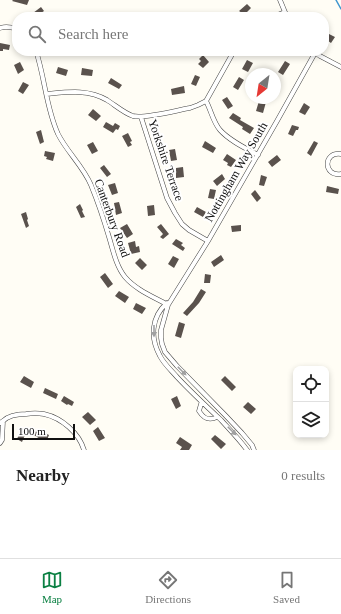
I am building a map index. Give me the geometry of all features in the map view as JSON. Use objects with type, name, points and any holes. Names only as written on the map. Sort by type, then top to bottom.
[{"type":"street","points":[[280,0],[285,12]]},
{"type":"street","points":[[0,28],[12,27]]},
{"type":"street","name":"Canterbury Road","points":[[37,56],[58,133],[81,167],[90,184],[104,219],[121,270],[130,282],[167,305]]},
{"type":"street","points":[[47,94],[79,91],[90,93],[106,100],[132,116],[141,117],[190,108],[206,101],[231,56]]},
{"type":"street","name":"Nottingham Way South","points":[[247,450],[237,437],[165,364],[157,349],[153,334],[153,326],[157,316],[172,299],[208,241],[258,155],[312,56]]},
{"type":"street","points":[[321,56],[341,67]]},
{"type":"street","points":[[206,101],[216,122],[226,136],[258,155]]},
{"type":"street","name":"Yorkshire Terrace","points":[[141,117],[166,198],[174,213],[182,224],[189,230],[208,241]]},
{"type":"street","points":[[341,154],[331,156],[327,165],[332,173],[341,174]]},
{"type":"street","name":"Nottingham Way South","points":[[167,305],[161,330],[162,344],[165,352],[176,366],[242,433],[252,445],[254,450]]},
{"type":"street","points":[[202,402],[199,411],[204,418],[211,420],[217,417]]},
{"type":"street","points":[[0,443],[2,440],[1,422],[5,418],[12,415],[37,413],[54,417],[69,427],[83,445],[84,450]]},
{"type":"building","points":[[29,0],[27,5],[12,1]]},
{"type":"building","points":[[247,4],[251,8],[247,12],[239,11]]},
{"type":"building","points":[[41,7],[44,11],[42,12],[34,12]]},
{"type":"building","points":[[329,34],[335,37],[331,43],[329,42]]},
{"type":"building","points":[[0,43],[10,45],[9,50],[3,49],[3,51],[0,51]]},
{"type":"building","points":[[204,56],[209,62],[203,68],[198,64],[201,61],[199,59]]},
{"type":"building","points":[[247,60],[253,63],[250,68],[245,68],[245,70],[242,69]]},
{"type":"building","points":[[285,61],[290,64],[283,75],[281,74],[281,68]]},
{"type":"building","points":[[20,62],[24,70],[18,74],[14,65]]},
{"type":"building","points":[[58,67],[68,70],[66,76],[56,73]]},
{"type":"building","points":[[82,68],[93,70],[92,76],[81,75]]},
{"type":"building","points":[[195,75],[200,77],[196,86],[191,84]]},
{"type":"building","points":[[239,77],[244,80],[238,90],[233,87]]},
{"type":"building","points":[[111,78],[122,85],[119,89],[108,83]]},
{"type":"building","points":[[23,82],[29,85],[23,94],[18,91]]},
{"type":"building","points":[[184,86],[185,93],[172,95],[171,89]]},
{"type":"building","points":[[227,97],[233,106],[228,109],[222,100]]},
{"type":"building","points":[[304,103],[310,107],[305,115],[299,112]]},
{"type":"building","points":[[258,104],[265,104],[263,113],[256,111]]},
{"type":"building","points":[[93,109],[101,116],[96,121],[88,115]]},
{"type":"building","points":[[233,113],[241,118],[240,120],[254,128],[250,134],[242,129],[243,127],[229,118]]},
{"type":"building","points":[[106,122],[113,126],[115,123],[120,126],[118,130],[116,129],[113,133],[103,127]]},
{"type":"building","points":[[292,125],[299,127],[293,136],[288,134]]},
{"type":"building","points":[[41,130],[44,142],[40,144],[36,132]]},
{"type":"building","points":[[128,133],[132,141],[130,142],[132,145],[128,147],[122,136]]},
{"type":"building","points":[[205,141],[216,148],[213,153],[202,147]]},
{"type":"building","points":[[314,141],[318,143],[311,156],[307,153]]},
{"type":"building","points":[[93,142],[98,151],[92,154],[87,145]]},
{"type":"building","points":[[175,149],[177,160],[171,161],[169,150]]},
{"type":"building","points":[[45,151],[55,153],[53,161],[46,159],[47,157],[44,156]]},
{"type":"building","points":[[227,154],[236,160],[231,167],[223,160]]},
{"type":"building","points":[[277,155],[281,160],[272,167],[268,162]]},
{"type":"building","points":[[104,165],[111,174],[107,177],[100,168]]},
{"type":"building","points":[[183,167],[184,177],[176,178],[176,168]]},
{"type":"building","points":[[222,174],[225,179],[217,186],[213,181]]},
{"type":"building","points":[[261,175],[267,177],[264,186],[259,185]]},
{"type":"building","points":[[115,183],[118,193],[112,195],[108,185]]},
{"type":"building","points":[[327,186],[339,189],[338,194],[326,192]]},
{"type":"building","points":[[210,189],[216,190],[214,199],[208,198]]},
{"type":"building","points":[[255,190],[261,198],[257,202],[251,194]]},
{"type":"building","points":[[119,202],[122,213],[116,215],[114,203]]},
{"type":"building","points":[[80,204],[85,217],[81,218],[76,207]]},
{"type":"building","points":[[154,205],[155,215],[148,216],[147,206]]},
{"type":"building","points":[[197,207],[206,212],[203,217],[194,212]]},
{"type":"building","points":[[26,212],[29,226],[26,228],[21,214]]},
{"type":"building","points":[[127,224],[133,234],[127,238],[120,228]]},
{"type":"building","points":[[161,224],[169,234],[163,239],[160,237],[163,234],[157,227]]},
{"type":"building","points":[[241,225],[241,231],[232,232],[231,226]]},
{"type":"building","points":[[176,239],[183,243],[181,245],[185,248],[183,251],[172,244]]},
{"type":"building","points":[[135,241],[136,247],[139,246],[140,252],[131,254],[128,243]]},
{"type":"building","points":[[221,255],[224,260],[214,267],[211,262]]},
{"type":"building","points":[[173,256],[179,259],[174,268],[168,264]]},
{"type":"building","points":[[140,258],[147,265],[142,270],[135,263]]},
{"type":"building","points":[[105,273],[113,284],[108,288],[100,277]]},
{"type":"building","points":[[205,274],[211,275],[210,283],[204,283]]},
{"type":"building","points":[[201,289],[206,292],[199,303],[187,316],[183,313],[193,302]]},
{"type":"building","points":[[119,291],[129,297],[125,303],[115,296]]},
{"type":"building","points":[[136,303],[146,308],[142,314],[133,309]]},
{"type":"building","points":[[179,322],[185,324],[181,338],[175,336]]},
{"type":"building","points":[[24,376],[34,382],[31,388],[20,382]]},
{"type":"building","points":[[225,376],[236,387],[232,391],[221,380]]},
{"type":"building","points":[[45,388],[58,394],[56,399],[43,393]]},
{"type":"building","points":[[64,396],[74,402],[72,406],[61,401]]},
{"type":"building","points":[[177,396],[181,406],[176,409],[171,399]]},
{"type":"building","points":[[248,402],[256,409],[251,414],[243,407]]},
{"type":"building","points":[[88,412],[96,420],[90,425],[82,417]]},
{"type":"building","points":[[98,427],[105,438],[99,441],[93,431]]},
{"type":"building","points":[[22,428],[27,430],[22,442],[17,439]]},
{"type":"building","points":[[37,429],[49,435],[47,440],[40,439],[34,435]]},
{"type":"building","points":[[215,435],[226,444],[221,449],[211,439]]},
{"type":"building","points":[[180,437],[192,445],[189,450],[180,450],[182,447],[176,443]]},
{"type":"waterway","points":[[336,0],[341,9]]}]
